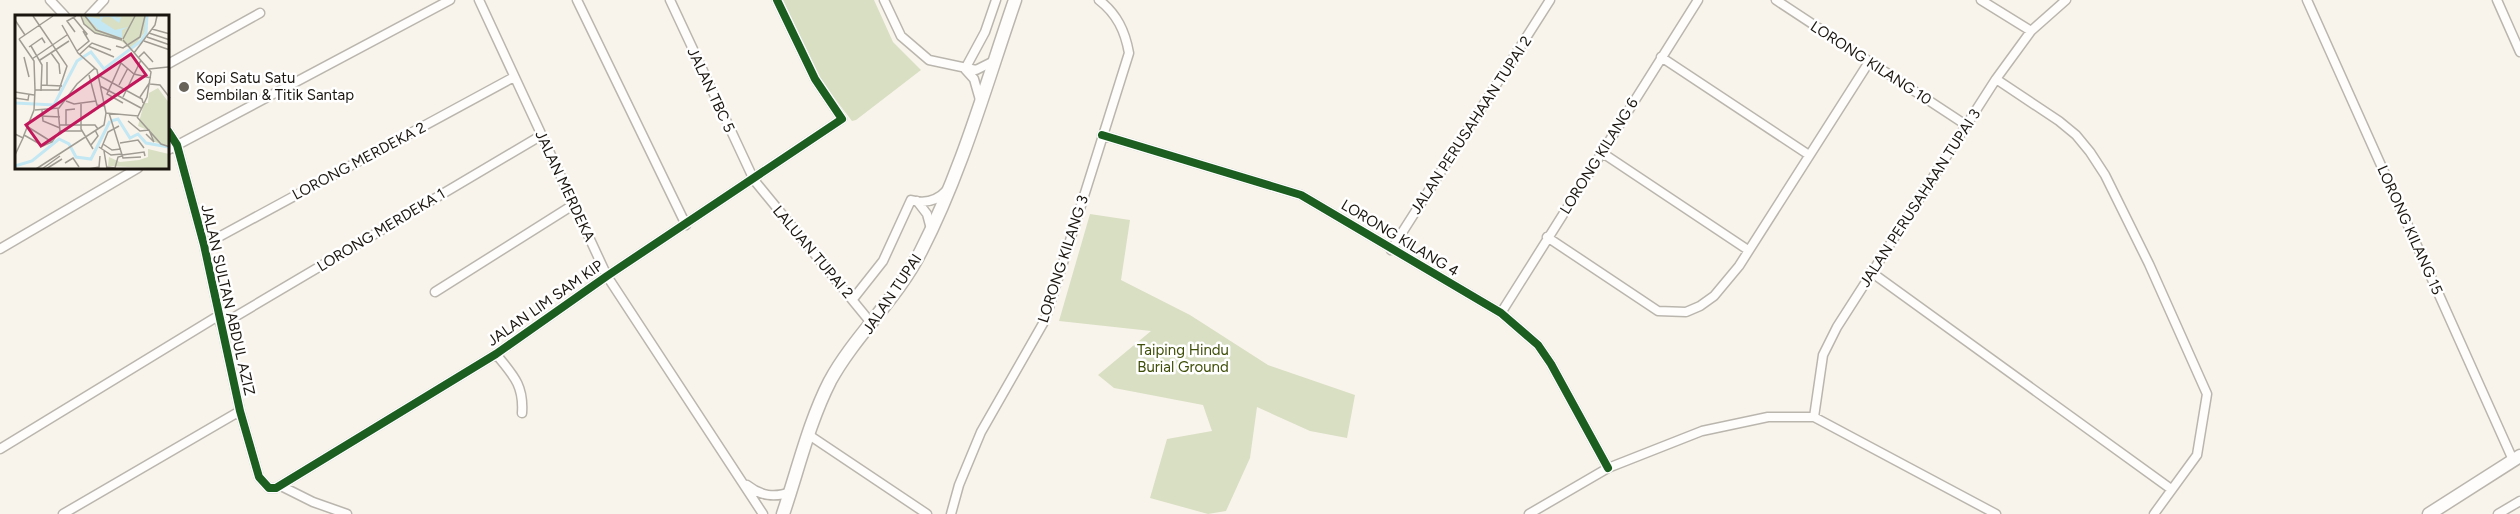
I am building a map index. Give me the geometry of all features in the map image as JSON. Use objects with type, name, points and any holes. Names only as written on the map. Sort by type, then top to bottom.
[{"type":"main road","name":"JALAN TUPAI","points":[[783,514],[809,435],[831,381],[906,277],[932,231],[952,184],[1015,0]]},
{"type":"main road","points":[[2429,514],[2516,458]]},
{"type":"street","points":[[50,0],[64,15]]},
{"type":"street","points":[[90,15],[104,0]]},
{"type":"street","points":[[170,149],[450,0]]},
{"type":"street","name":"JALAN MERDEKA","points":[[478,0],[607,276],[763,514]]},
{"type":"street","points":[[577,0],[686,225]]},
{"type":"street","name":"JALAN TBC 5","points":[[670,0],[754,180]]},
{"type":"street","name":"JALAN LIM SAM KIP","points":[[282,486],[496,354],[607,276],[754,180],[842,119],[815,80],[777,0]]},
{"type":"street","points":[[884,0],[901,36],[929,60],[976,70],[994,61]]},
{"type":"street","points":[[965,69],[985,32],[996,0]]},
{"type":"street","name":"LORONG KILANG 3","points":[[951,514],[959,485],[981,432],[1045,320],[1129,53],[1126,37],[1118,20],[1099,0]]},
{"type":"street","name":"JALAN PERUSAHAAN TUPAI 2","points":[[1391,250],[1550,0]]},
{"type":"street","name":"LORONG KILANG 6","points":[[1501,313],[1698,0]]},
{"type":"street","name":"LORONG KILANG 10","points":[[1776,0],[1966,125]]},
{"type":"street","points":[[1981,0],[2031,31]]},
{"type":"street","name":"JALAN PERUSAHAAN TUPAI 3","points":[[1814,417],[1823,355],[1830,339],[1996,79],[2031,31],[2066,0]]},
{"type":"street","name":"LORONG KILANG 15","points":[[2307,0],[2516,458]]},
{"type":"street","points":[[2498,0],[2520,52]]},
{"type":"street","points":[[170,63],[260,13]]},
{"type":"street","points":[[1661,57],[1809,155]]},
{"type":"street","points":[[1547,237],[1658,311],[1686,312],[1714,296],[1739,266],[1869,62]]},
{"type":"street","points":[[965,69],[974,79],[980,103]]},
{"type":"street","name":"LORONG MERDEKA 2","points":[[204,245],[514,77]]},
{"type":"street","points":[[1996,79],[2060,121],[2090,152],[2105,175],[2144,254],[2205,388],[2207,401],[2197,455],[2154,514]]},
{"type":"street","name":"JALAN SULTAN ABDUL AZIZ","points":[[170,134],[177,145],[204,245],[240,411],[259,477],[269,488],[282,486]]},
{"type":"street","name":"LORONG MERDEKA 1","points":[[221,325],[542,135]]},
{"type":"street","name":"LORONG KILANG 4","points":[[1102,135],[1301,195],[1501,313],[1522,329],[1544,355],[1608,468]]},
{"type":"street","points":[[1601,152],[1748,250]]},
{"type":"street","points":[[0,249],[135,170]]},
{"type":"street","name":"LALUAN TUPAI 2","points":[[754,180],[872,324]]},
{"type":"street","points":[[853,299],[883,261],[911,200],[936,199],[944,194],[952,184]]},
{"type":"street","points":[[916,201],[927,214],[932,231]]},
{"type":"street","points":[[435,291],[573,205]]},
{"type":"street","points":[[1871,273],[2171,489]]},
{"type":"street","points":[[0,449],[218,315]]},
{"type":"street","points":[[496,354],[517,380],[523,395],[522,413]]},
{"type":"street","points":[[63,514],[240,411]]},
{"type":"street","points":[[1529,514],[1608,468],[1702,431],[1768,417],[1814,417],[1996,514]]},
{"type":"street","points":[[809,435],[927,514]]},
{"type":"street","points":[[741,480],[765,495],[778,497],[791,492]]},
{"type":"street","points":[[282,486],[313,502],[347,514]]},
{"type":"street","points":[[2498,514],[2520,501]]},
{"type":"green space","points":[[783,0],[874,0],[893,42],[921,70],[852,121],[819,78]]},
{"type":"green space","name":"Taiping Hindu Burial Ground","points":[[1090,214],[1130,220],[1121,280],[1190,315],[1268,365],[1355,395],[1347,438],[1310,431],[1257,407],[1250,458],[1226,511],[1208,514],[1150,498],[1167,439],[1212,431],[1203,405],[1114,388],[1098,375],[1151,331],[1059,321]]},
{"type":"cycle path","points":[[170,134],[177,145],[204,245],[240,411],[259,477],[269,488],[276,488],[496,354],[607,276],[842,119],[815,79],[777,0]]},
{"type":"cycle path","points":[[1102,135],[1301,195],[1501,313],[1538,345],[1551,364],[1608,468]]},
{"type":"place","name":"Kopi Satu Satu Sembilan & Titik Santap","points":[[184,87]]}]
